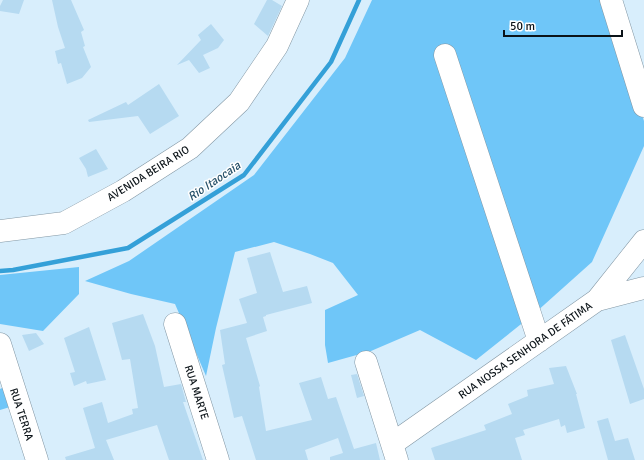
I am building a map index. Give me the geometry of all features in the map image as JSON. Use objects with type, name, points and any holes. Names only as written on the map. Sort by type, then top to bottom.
[{"type":"street","name":"AVENIDA BEIRA RIO","points":[[0,231],[64,223],[123,191],[190,148],[239,102],[277,46],[298,0]]},
{"type":"street","points":[[611,0],[644,106]]},
{"type":"street","points":[[445,55],[538,341]]},
{"type":"street","name":"RUA NOSSA SENHORA DE FÁTIMA","points":[[394,452],[538,341],[597,300],[644,241]]},
{"type":"street","points":[[597,300],[644,288]]},
{"type":"street","name":"RUA MARTE","points":[[175,324],[218,460]]},
{"type":"street","name":"RUA TERRA","points":[[0,344],[38,460]]},
{"type":"street","points":[[366,362],[394,452]]},
{"type":"shaded area","points":[[372,0],[601,0],[644,121],[644,146],[592,262],[535,313],[476,360],[420,330],[371,351],[328,363],[325,345],[325,310],[358,295],[333,263],[274,242],[235,252],[206,376],[175,304],[131,294],[85,281],[129,261],[254,175],[345,58]]},
{"type":"shaded area","points":[[79,267],[79,294],[43,331],[0,324],[0,275]]},
{"type":"shaded area","points":[[4,387],[10,407],[0,410],[0,389]]},
{"type":"building","points":[[3,0],[24,0],[19,14],[0,11],[0,6]]},
{"type":"building","points":[[52,0],[71,0],[84,30],[81,32],[85,46],[83,47],[91,67],[82,78],[67,84],[61,63],[58,64],[55,51],[65,48],[58,27]]},
{"type":"building","points":[[267,0],[272,0],[282,6],[268,36],[254,24]]},
{"type":"building","points":[[211,24],[224,40],[218,48],[203,55],[210,68],[199,73],[189,60],[177,65],[201,40],[198,35]]},
{"type":"building","points":[[159,84],[179,116],[150,134],[138,116],[89,122],[88,120],[126,102],[128,105]]},
{"type":"building","points":[[96,149],[108,169],[88,177],[86,169],[79,158]]},
{"type":"building","points":[[270,252],[283,292],[307,286],[312,303],[266,315],[263,317],[267,331],[246,338],[260,386],[266,431],[312,420],[299,383],[321,377],[328,399],[336,397],[354,449],[376,443],[380,460],[330,460],[330,457],[343,453],[338,438],[305,450],[308,460],[256,460],[242,416],[234,418],[222,365],[225,364],[220,330],[247,323],[239,299],[257,293],[247,258]]},
{"type":"building","points":[[143,314],[155,346],[164,387],[181,384],[186,402],[183,402],[203,460],[169,460],[157,425],[106,440],[114,460],[66,460],[65,457],[95,448],[83,408],[102,402],[108,423],[133,414],[132,409],[138,408],[130,359],[122,360],[112,323]]},
{"type":"building","points":[[89,327],[106,380],[87,384],[86,381],[74,386],[70,373],[75,372],[64,338]]},
{"type":"building","points":[[36,333],[44,344],[29,351],[22,335]]},
{"type":"building","points":[[625,335],[644,389],[644,399],[630,404],[611,340]]},
{"type":"building","points":[[566,366],[577,394],[585,428],[567,433],[565,425],[561,427],[559,419],[523,430],[525,435],[515,438],[522,460],[435,460],[431,448],[486,430],[484,425],[512,414],[508,404],[528,396],[527,390],[554,384],[549,368]]},
{"type":"building","points":[[357,374],[364,396],[357,398],[351,375]]},
{"type":"building","points":[[608,418],[615,441],[628,438],[635,460],[608,460],[597,421]]},
{"type":"waterway","name":"Rio Itaocaia","points":[[0,271],[13,270],[128,248],[244,175],[331,62],[359,0]]}]
